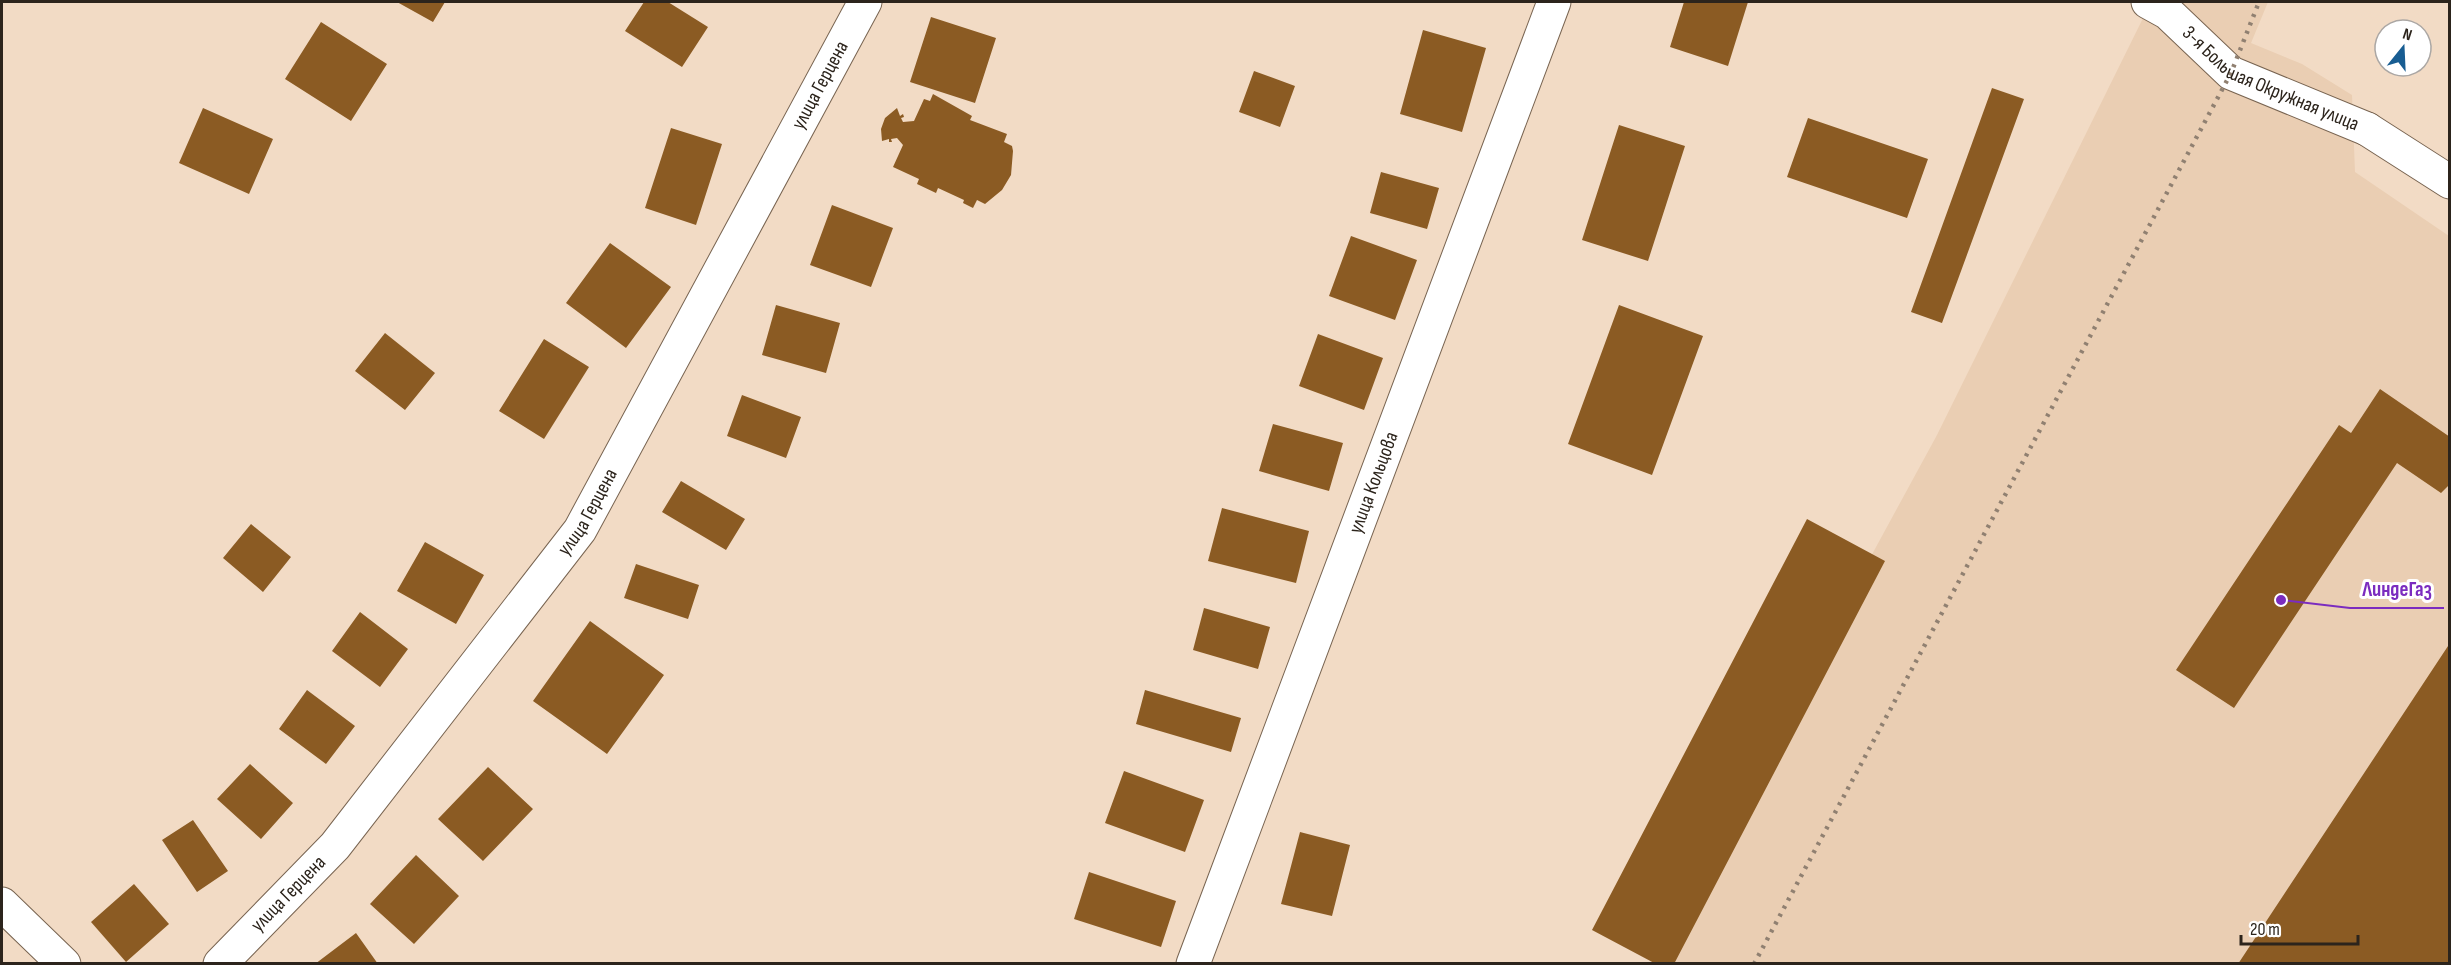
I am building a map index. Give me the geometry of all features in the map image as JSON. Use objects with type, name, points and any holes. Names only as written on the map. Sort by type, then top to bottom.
[{"type":"street","name":"улица Герцена","points":[[220,963],[334,846],[580,530],[865,2]]},
{"type":"street","name":"улица Кольцова","points":[[1193,963],[1554,2]]},
{"type":"street","name":"3-я Большая Окружная улица","points":[[2158,7],[2231,73],[2367,129],[2450,182]]},
{"type":"street","points":[[2,904],[63,963]]},
{"type":"shaded area","points":[[2151,2],[2268,2],[2251,43],[2302,64],[2352,95],[2355,172],[2449,236],[2449,963],[1649,964],[1937,435]]},
{"type":"building","points":[[397,2],[445,2],[433,22]]},
{"type":"building","points":[[644,2],[668,2],[708,27],[682,67],[625,31]]},
{"type":"building","points":[[1684,2],[1748,2],[1728,66],[1670,47]]},
{"type":"building","points":[[931,17],[996,38],[975,103],[910,82]]},
{"type":"building","points":[[321,22],[387,64],[351,121],[285,79]]},
{"type":"building","points":[[1423,30],[1486,48],[1462,132],[1400,114]]},
{"type":"building","points":[[1254,71],[1295,86],[1280,127],[1239,112]]},
{"type":"building","points":[[1992,88],[2024,99],[1942,323],[1911,312]]},
{"type":"building","points":[[933,94],[972,116],[970,120],[1007,134],[1004,142],[1012,146],[1013,151],[1011,175],[1002,190],[985,204],[977,200],[973,208],[963,203],[964,200],[938,188],[936,193],[917,184],[919,179],[893,167],[903,145],[897,138],[891,139],[892,142],[889,142],[889,139],[882,141],[881,129],[885,118],[897,108],[900,116],[903,114],[904,117],[901,118],[903,122],[914,121],[924,99],[930,101]]},
{"type":"building","points":[[203,108],[273,139],[249,194],[179,163]]},
{"type":"building","points":[[1808,118],[1928,159],[1907,218],[1787,177]]},
{"type":"building","points":[[1619,125],[1685,146],[1648,261],[1582,240]]},
{"type":"building","points":[[671,128],[722,144],[696,225],[645,208]]},
{"type":"building","points":[[1381,172],[1439,188],[1427,229],[1370,213]]},
{"type":"building","points":[[832,205],[893,228],[871,287],[810,265]]},
{"type":"building","points":[[1351,236],[1417,260],[1395,320],[1329,296]]},
{"type":"building","points":[[610,243],[671,287],[626,348],[566,303]]},
{"type":"building","points":[[776,305],[840,323],[826,373],[762,355]]},
{"type":"building","points":[[1619,305],[1703,336],[1652,475],[1568,444]]},
{"type":"building","points":[[385,333],[435,373],[405,410],[355,371]]},
{"type":"building","points":[[1318,334],[1383,358],[1364,410],[1299,386]]},
{"type":"building","points":[[544,339],[589,367],[544,439],[499,411]]},
{"type":"building","points":[[2380,389],[2450,437],[2450,484],[2441,493],[2397,463],[2234,708],[2176,670],[2339,425],[2351,433]]},
{"type":"building","points":[[742,395],[801,417],[786,458],[727,436]]},
{"type":"building","points":[[1273,424],[1343,443],[1329,491],[1259,471]]},
{"type":"building","points":[[681,481],[745,519],[726,550],[662,512]]},
{"type":"building","points":[[1222,508],[1309,531],[1296,583],[1208,561]]},
{"type":"building","points":[[1807,519],[1885,561],[1674,964],[1656,964],[1592,930]]},
{"type":"building","points":[[251,524],[291,557],[263,592],[223,558]]},
{"type":"building","points":[[425,542],[484,575],[456,624],[397,591]]},
{"type":"building","points":[[636,564],[699,585],[688,619],[624,598]]},
{"type":"building","points":[[1204,608],[1270,627],[1258,669],[1193,650]]},
{"type":"building","points":[[360,612],[408,649],[380,687],[332,651]]},
{"type":"building","points":[[590,621],[664,675],[607,754],[533,701]]},
{"type":"building","points":[[2450,643],[2450,964],[2238,964]]},
{"type":"building","points":[[307,690],[355,726],[326,764],[279,729]]},
{"type":"building","points":[[1145,690],[1241,718],[1231,752],[1136,724]]},
{"type":"building","points":[[250,764],[293,803],[261,839],[217,799]]},
{"type":"building","points":[[488,767],[533,809],[483,861],[438,819]]},
{"type":"building","points":[[1124,771],[1204,800],[1185,852],[1105,823]]},
{"type":"building","points":[[193,820],[228,871],[197,892],[162,840]]},
{"type":"building","points":[[1300,832],[1350,845],[1332,916],[1281,904]]},
{"type":"building","points":[[416,855],[459,896],[414,944],[370,904]]},
{"type":"building","points":[[1089,872],[1176,901],[1161,947],[1074,919]]},
{"type":"building","points":[[134,884],[169,924],[126,962],[91,922]]},
{"type":"building","points":[[356,933],[378,964],[315,964]]},
{"type":"railway","points":[[1754,964],[2231,73],[2259,2]]},
{"type":"place","name":"ЛиндеГаз","points":[[2281,600]]}]
